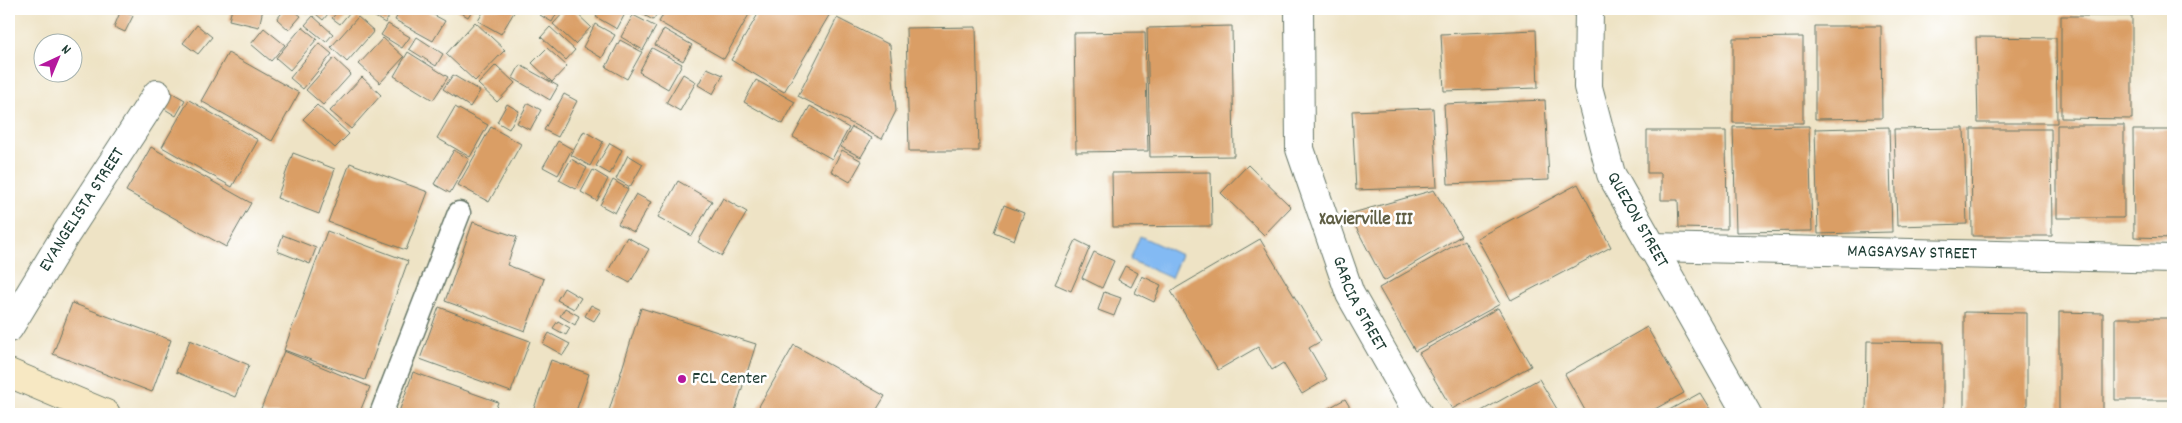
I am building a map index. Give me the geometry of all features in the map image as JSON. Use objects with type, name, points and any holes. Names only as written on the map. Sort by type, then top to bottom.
[{"type":"main road","points":[[9,373],[106,414]]},
{"type":"street","name":"GARCIA STREET","points":[[1299,9],[1300,149],[1350,294],[1418,414]]},
{"type":"street","name":"QUEZON STREET","points":[[1589,9],[1588,88],[1611,174],[1747,414]]},
{"type":"street","name":"EVANGELISTA STREET","points":[[9,328],[157,94]]},
{"type":"street","name":"MAGSAYSAY STREET","points":[[1651,247],[2173,259]]},
{"type":"lane","points":[[381,414],[459,213]]},
{"type":"water","points":[[1140,236],[1181,255],[1171,278],[1130,260]]},
{"type":"building","points":[[232,9],[263,9],[259,27],[229,20]]},
{"type":"building","points":[[285,9],[292,9],[301,16],[289,30],[277,19]]},
{"type":"building","points":[[302,9],[312,9],[308,14]]},
{"type":"building","points":[[320,9],[332,9],[323,20],[316,14]]},
{"type":"building","points":[[340,9],[346,9],[350,12],[340,24],[332,18]]},
{"type":"building","points":[[362,9],[394,9],[385,23]]},
{"type":"building","points":[[401,9],[423,9],[445,21],[433,41],[395,20]]},
{"type":"building","points":[[454,9],[473,9],[468,17]]},
{"type":"building","points":[[485,9],[516,9],[501,34],[478,21]]},
{"type":"building","points":[[544,9],[559,9],[552,22],[540,15]]},
{"type":"building","points":[[567,9],[572,9],[591,27],[575,44],[553,24]]},
{"type":"building","points":[[601,9],[627,10],[617,29],[596,17]]},
{"type":"building","points":[[633,9],[660,9],[653,20]]},
{"type":"building","points":[[666,9],[752,9],[724,59],[659,22]]},
{"type":"building","points":[[761,9],[825,9],[831,12],[784,92],[731,60]]},
{"type":"building","points":[[121,10],[133,16],[125,32],[114,27]]},
{"type":"building","points":[[633,15],[656,27],[643,50],[621,37]]},
{"type":"building","points":[[313,16],[333,34],[326,42],[305,25]]},
{"type":"building","points":[[2061,16],[2132,16],[2132,119],[2061,118]]},
{"type":"building","points":[[358,17],[374,31],[347,62],[331,47]]},
{"type":"building","points":[[837,18],[890,45],[896,111],[882,139],[798,96]]},
{"type":"building","points":[[475,22],[505,50],[475,81],[446,54]]},
{"type":"building","points":[[388,24],[410,37],[402,48],[381,35]]},
{"type":"building","points":[[595,24],[615,35],[602,58],[583,47]]},
{"type":"building","points":[[197,25],[212,37],[198,54],[183,43]]},
{"type":"building","points":[[1232,26],[1234,156],[1150,157],[1147,28]]},
{"type":"building","points":[[1815,26],[1881,26],[1882,118],[1815,119]]},
{"type":"building","points":[[302,27],[317,39],[290,70],[276,58]]},
{"type":"building","points":[[550,27],[575,50],[566,60],[541,37]]},
{"type":"building","points":[[976,27],[979,151],[909,151],[906,28]]},
{"type":"building","points":[[264,28],[285,45],[271,61],[251,44]]},
{"type":"building","points":[[664,29],[692,45],[683,61],[655,45]]},
{"type":"building","points":[[1536,30],[1538,88],[1444,91],[1441,34]]},
{"type":"building","points":[[1145,32],[1148,151],[1076,152],[1074,33]]},
{"type":"building","points":[[417,37],[443,54],[436,66],[409,49]]},
{"type":"building","points":[[1803,37],[1803,123],[1733,123],[1733,38]]},
{"type":"building","points":[[1976,37],[2056,38],[2057,123],[1978,123]]},
{"type":"building","points":[[383,38],[404,57],[380,83],[359,64]]},
{"type":"building","points":[[620,40],[642,52],[627,79],[606,67]]},
{"type":"building","points":[[319,43],[332,54],[303,89],[290,78]]},
{"type":"building","points":[[547,48],[567,66],[552,82],[532,63]]},
{"type":"building","points":[[652,48],[682,64],[668,89],[639,72]]},
{"type":"building","points":[[408,52],[448,77],[433,100],[394,76]]},
{"type":"building","points":[[228,53],[299,93],[272,141],[201,101]]},
{"type":"building","points":[[334,58],[351,74],[323,105],[306,90]]},
{"type":"building","points":[[496,65],[515,83],[497,102],[478,84]]},
{"type":"building","points":[[520,65],[558,86],[550,100],[513,78]]},
{"type":"building","points":[[707,68],[723,75],[713,94],[698,85]]},
{"type":"building","points":[[683,74],[696,82],[680,111],[666,103]]},
{"type":"building","points":[[453,75],[480,91],[470,107],[443,89]]},
{"type":"building","points":[[362,77],[381,95],[351,129],[330,111]]},
{"type":"building","points":[[756,80],[795,102],[783,124],[744,102]]},
{"type":"building","points":[[169,91],[185,100],[176,116],[160,106]]},
{"type":"building","points":[[564,94],[577,101],[558,137],[544,130]]},
{"type":"building","points":[[189,100],[258,140],[232,187],[162,147]]},
{"type":"building","points":[[1545,100],[1549,180],[1448,184],[1444,104]]},
{"type":"building","points":[[528,103],[541,110],[530,130],[517,123]]},
{"type":"building","points":[[507,104],[519,111],[509,129],[497,122]]},
{"type":"building","points":[[317,105],[349,134],[335,148],[303,119]]},
{"type":"building","points":[[810,106],[849,128],[832,159],[793,137]]},
{"type":"building","points":[[455,107],[488,125],[470,157],[437,138]]},
{"type":"building","points":[[1433,108],[1437,187],[1356,190],[1352,111]]},
{"type":"building","points":[[2057,125],[2124,125],[2124,218],[2057,218]]},
{"type":"building","points":[[1809,126],[1812,231],[1736,232],[1733,127]]},
{"type":"building","points":[[491,127],[521,144],[489,202],[458,185]]},
{"type":"building","points":[[852,127],[872,138],[861,157],[841,147]]},
{"type":"building","points":[[1889,127],[1892,232],[1818,234],[1815,129]]},
{"type":"building","points":[[1964,128],[1967,224],[1897,226],[1894,129]]},
{"type":"building","points":[[1971,129],[2051,129],[2052,236],[1972,236]]},
{"type":"building","points":[[2133,130],[2173,130],[2173,238],[2134,237]]},
{"type":"building","points":[[584,131],[603,142],[590,166],[571,155]]},
{"type":"building","points":[[1647,131],[1726,131],[1727,229],[1679,228],[1678,200],[1661,200],[1661,173],[1647,173]]},
{"type":"building","points":[[558,141],[572,149],[558,175],[543,167]]},
{"type":"building","points":[[610,143],[622,150],[610,174],[596,166]]},
{"type":"building","points":[[151,147],[251,203],[226,247],[126,191]]},
{"type":"building","points":[[454,150],[469,159],[450,193],[434,184]]},
{"type":"building","points":[[842,150],[862,161],[850,182],[831,171]]},
{"type":"building","points":[[293,153],[335,169],[319,214],[277,198]]},
{"type":"building","points":[[628,155],[643,164],[630,187],[616,179]]},
{"type":"building","points":[[571,159],[587,168],[576,189],[559,180]]},
{"type":"building","points":[[350,163],[428,192],[406,250],[328,222]]},
{"type":"building","points":[[1248,165],[1291,207],[1264,235],[1221,193]]},
{"type":"building","points":[[593,170],[608,179],[597,201],[581,192]]},
{"type":"building","points":[[1211,172],[1212,226],[1113,227],[1112,173]]},
{"type":"building","points":[[613,180],[628,189],[615,213],[600,205]]},
{"type":"building","points":[[678,181],[712,201],[692,236],[658,217]]},
{"type":"building","points":[[1578,184],[1611,247],[1511,300],[1477,238]]},
{"type":"building","points":[[1434,190],[1461,236],[1384,281],[1349,214]]},
{"type":"building","points":[[636,194],[651,202],[634,232],[618,224]]},
{"type":"building","points":[[723,198],[747,212],[722,256],[698,242]]},
{"type":"building","points":[[1004,205],[1024,213],[1014,240],[994,232]]},
{"type":"building","points":[[473,222],[517,237],[507,265],[544,279],[525,331],[445,301]]},
{"type":"building","points":[[327,231],[408,261],[365,380],[284,350]]},
{"type":"building","points":[[283,235],[316,248],[310,264],[277,251]]},
{"type":"building","points":[[627,237],[649,249],[630,283],[608,271]]},
{"type":"building","points":[[1260,239],[1321,341],[1309,348],[1327,379],[1302,394],[1283,363],[1272,370],[1258,347],[1218,370],[1171,291]]},
{"type":"building","points":[[1076,240],[1090,247],[1071,291],[1055,284]]},
{"type":"building","points":[[1464,240],[1500,304],[1415,351],[1379,288]]},
{"type":"building","points":[[1094,252],[1114,261],[1102,288],[1082,278]]},
{"type":"building","points":[[1125,266],[1138,273],[1131,287],[1118,280]]},
{"type":"building","points":[[1142,276],[1161,285],[1154,302],[1135,293]]},
{"type":"building","points":[[564,288],[581,298],[574,309],[557,300]]},
{"type":"building","points":[[1104,292],[1121,298],[1114,316],[1098,310]]},
{"type":"building","points":[[72,303],[171,340],[152,392],[53,354]]},
{"type":"building","points":[[591,305],[601,310],[594,321],[585,316]]},
{"type":"building","points":[[439,307],[530,341],[511,392],[420,359]]},
{"type":"building","points":[[565,308],[579,316],[575,325],[560,316]]},
{"type":"building","name":"FCL Center","points":[[641,308],[756,344],[734,414],[608,414]]},
{"type":"building","points":[[1498,308],[1531,366],[1452,409],[1419,353]]},
{"type":"building","points":[[1964,312],[2027,313],[2027,414],[1964,414]]},
{"type":"building","points":[[2059,312],[2103,313],[2103,414],[2059,414]]},
{"type":"building","points":[[2115,318],[2173,318],[2173,414],[2170,414],[2170,400],[2115,400]]},
{"type":"building","points":[[558,321],[570,328],[566,335],[553,328]]},
{"type":"building","points":[[1647,327],[1684,393],[1646,414],[1587,414],[1565,374]]},
{"type":"building","points":[[549,333],[570,344],[563,355],[543,344]]},
{"type":"building","points":[[190,340],[249,365],[235,397],[176,372]]},
{"type":"building","points":[[1867,341],[1943,342],[1943,414],[1866,414]]},
{"type":"building","points":[[794,345],[885,396],[874,414],[769,414],[758,408]]},
{"type":"building","points":[[284,351],[370,387],[359,414],[267,414],[260,411]]},
{"type":"building","points":[[551,360],[589,374],[575,414],[532,414]]},
{"type":"building","points":[[413,372],[498,402],[494,414],[407,414],[399,412]]},
{"type":"building","points":[[1539,379],[1560,414],[1476,414]]},
{"type":"building","points":[[1700,393],[1713,414],[1662,414]]},
{"type":"building","points":[[1345,399],[1354,414],[1318,414]]},
{"type":"place","name":"FCL Center","points":[[682,379]]},
{"type":"district","name":"Xavierville III","points":[[1366,220]]}]
